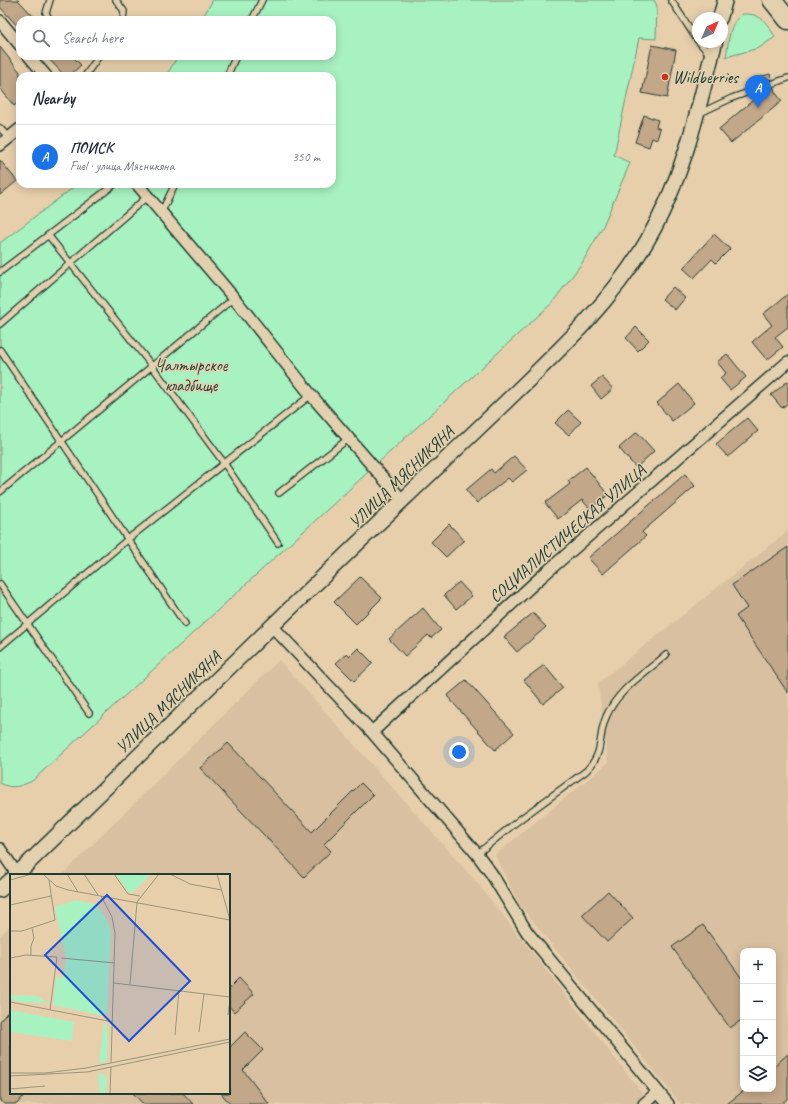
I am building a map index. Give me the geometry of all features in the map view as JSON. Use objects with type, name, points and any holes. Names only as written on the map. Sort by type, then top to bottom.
[{"type":"main road","points":[[772,0],[788,20]]},
{"type":"street","points":[[722,12],[725,0]]},
{"type":"street","points":[[0,21],[16,40]]},
{"type":"street","name":"УЛИЦА МЯСНИКЯНА","points":[[17,874],[272,626],[572,338],[599,307],[624,275],[646,243],[664,210],[679,175],[698,114],[713,48]]},
{"type":"street","points":[[32,60],[43,72]]},
{"type":"street","points":[[4,142],[16,132]]},
{"type":"street","points":[[141,188],[162,211],[234,298],[311,396],[348,440],[403,500]]},
{"type":"street","name":"СОЦИАЛИСТИЧЕСКАЯ УЛИЦА","points":[[372,732],[541,577],[788,362]]},
{"type":"street","points":[[272,626],[372,732],[477,854],[495,879],[527,932],[668,1104]]},
{"type":"street","points":[[0,849],[14,874]]},
{"type":"street","name":"УЛИЦА МЯСНИКЯНА","points":[[0,890],[10,881]]},
{"type":"street","points":[[644,1104],[658,1092]]},
{"type":"lane","points":[[48,16],[46,13],[50,0]]},
{"type":"lane","points":[[116,0],[124,11],[123,16]]},
{"type":"lane","points":[[254,16],[262,0]]},
{"type":"lane","points":[[671,0],[692,33]]},
{"type":"lane","points":[[703,48],[711,57]]},
{"type":"lane","points":[[88,72],[96,60]]},
{"type":"lane","points":[[229,72],[234,60]]},
{"type":"lane","points":[[698,114],[732,98],[788,78]]},
{"type":"lane","points":[[0,128],[4,142]]},
{"type":"lane","points":[[0,272],[110,188]]},
{"type":"lane","points":[[162,211],[173,188]]},
{"type":"lane","points":[[0,324],[148,196]]},
{"type":"lane","points":[[48,236],[152,366],[224,464],[278,543]]},
{"type":"lane","points":[[0,492],[234,298]]},
{"type":"lane","points":[[0,350],[185,624]]},
{"type":"lane","points":[[0,647],[28,625],[128,539],[311,396]]},
{"type":"lane","points":[[279,493],[348,440]]},
{"type":"lane","points":[[0,584],[89,713]]},
{"type":"lane","points":[[477,854],[590,767],[599,753],[601,732],[612,704],[623,690],[666,655]]},
{"type":"shaded area","points":[[788,531],[788,1104],[681,1104],[519,904],[495,855],[608,763],[598,683]]},
{"type":"shaded area","points":[[279,660],[479,885],[651,1104],[0,1104],[0,936],[10,926],[10,1094],[230,1094],[230,874],[63,874]]},
{"type":"green space","name":"Чалтырское кладбище","points":[[213,0],[654,0],[657,6],[656,39],[639,38],[614,155],[630,163],[603,226],[582,263],[552,303],[32,781],[20,786],[12,787],[4,785],[0,783],[0,243],[73,188],[336,188],[336,72],[168,72],[176,60],[336,60],[336,16],[203,16]]},
{"type":"green space","points":[[743,14],[759,17],[766,23],[775,37],[759,48],[726,57],[730,33],[734,22]]},
{"type":"building","points":[[0,0],[18,0],[33,16],[16,16],[16,25],[0,7]]},
{"type":"building","points":[[652,45],[676,50],[667,98],[642,93]]},
{"type":"building","points":[[0,47],[20,72],[16,72],[16,104],[14,106],[0,88]]},
{"type":"building","points":[[50,60],[76,60],[81,65],[73,72],[61,72]]},
{"type":"building","points":[[770,74],[772,79],[756,85],[755,78]]},
{"type":"building","points":[[774,88],[775,92],[782,101],[731,143],[719,129],[759,95],[758,93]]},
{"type":"building","points":[[644,115],[658,120],[656,127],[660,129],[657,140],[652,138],[649,147],[635,142]]},
{"type":"building","points":[[0,160],[16,180],[16,182],[0,195]]},
{"type":"building","points":[[714,234],[730,249],[716,263],[712,259],[694,278],[683,268]]},
{"type":"building","points":[[673,287],[685,298],[675,310],[662,299]]},
{"type":"building","points":[[788,294],[788,327],[775,337],[783,347],[767,360],[752,342],[772,325],[763,314]]},
{"type":"building","points":[[636,327],[649,340],[638,351],[626,338]]},
{"type":"building","points":[[727,354],[746,377],[730,390],[720,378],[726,373],[717,362]]},
{"type":"building","points":[[602,377],[613,389],[601,399],[591,386]]},
{"type":"building","points":[[788,381],[788,403],[782,408],[771,395]]},
{"type":"building","points":[[679,384],[694,403],[672,421],[657,403]]},
{"type":"building","points":[[568,410],[581,422],[569,435],[555,423]]},
{"type":"building","points":[[747,418],[758,431],[728,457],[716,444]]},
{"type":"building","points":[[637,432],[654,451],[636,468],[619,448]]},
{"type":"building","points":[[514,456],[527,470],[512,482],[508,478],[477,503],[466,490],[491,469],[494,473]]},
{"type":"building","points":[[586,467],[608,495],[590,509],[582,500],[558,519],[545,503],[570,484],[568,481]]},
{"type":"building","points":[[685,474],[695,486],[642,532],[646,536],[603,574],[588,558]]},
{"type":"building","points":[[449,524],[464,540],[446,557],[431,542]]},
{"type":"building","points":[[788,547],[788,693],[736,616],[747,608],[732,585]]},
{"type":"building","points":[[360,577],[382,598],[356,624],[334,602]]},
{"type":"building","points":[[459,582],[472,596],[456,609],[444,595]]},
{"type":"building","points":[[423,608],[441,630],[431,638],[428,635],[405,656],[389,639]]},
{"type":"building","points":[[533,613],[546,627],[517,652],[504,637]]},
{"type":"building","points":[[358,648],[373,663],[354,681],[336,663],[347,653],[350,656]]},
{"type":"building","points":[[544,665],[563,688],[543,704],[524,680]]},
{"type":"building","points":[[466,680],[514,733],[495,750],[447,696]]},
{"type":"building","points":[[228,743],[312,832],[361,783],[373,795],[324,844],[331,851],[304,877],[200,768]]},
{"type":"building","points":[[608,891],[633,918],[607,942],[582,915]]},
{"type":"building","points":[[703,925],[740,976],[740,1021],[730,1028],[672,947]]},
{"type":"building","points":[[239,978],[254,994],[234,1012],[230,1007],[230,987]]},
{"type":"building","points":[[10,1009],[10,1094],[25,1094],[17,1104],[5,1104],[0,1101],[0,1021]]},
{"type":"building","points":[[245,1032],[263,1050],[243,1070],[269,1104],[230,1104],[222,1094],[230,1094],[230,1047]]},
{"type":"building","points":[[788,1054],[788,1098],[781,1104],[727,1104],[742,1092],[776,1092],[776,1064]]},
{"type":"building","points":[[134,1094],[184,1094],[193,1104],[143,1104]]},
{"type":"place","name":"Wildberries","points":[[665,77]]},
{"type":"place","name":"ПОИСК","points":[[758,108]]}]
